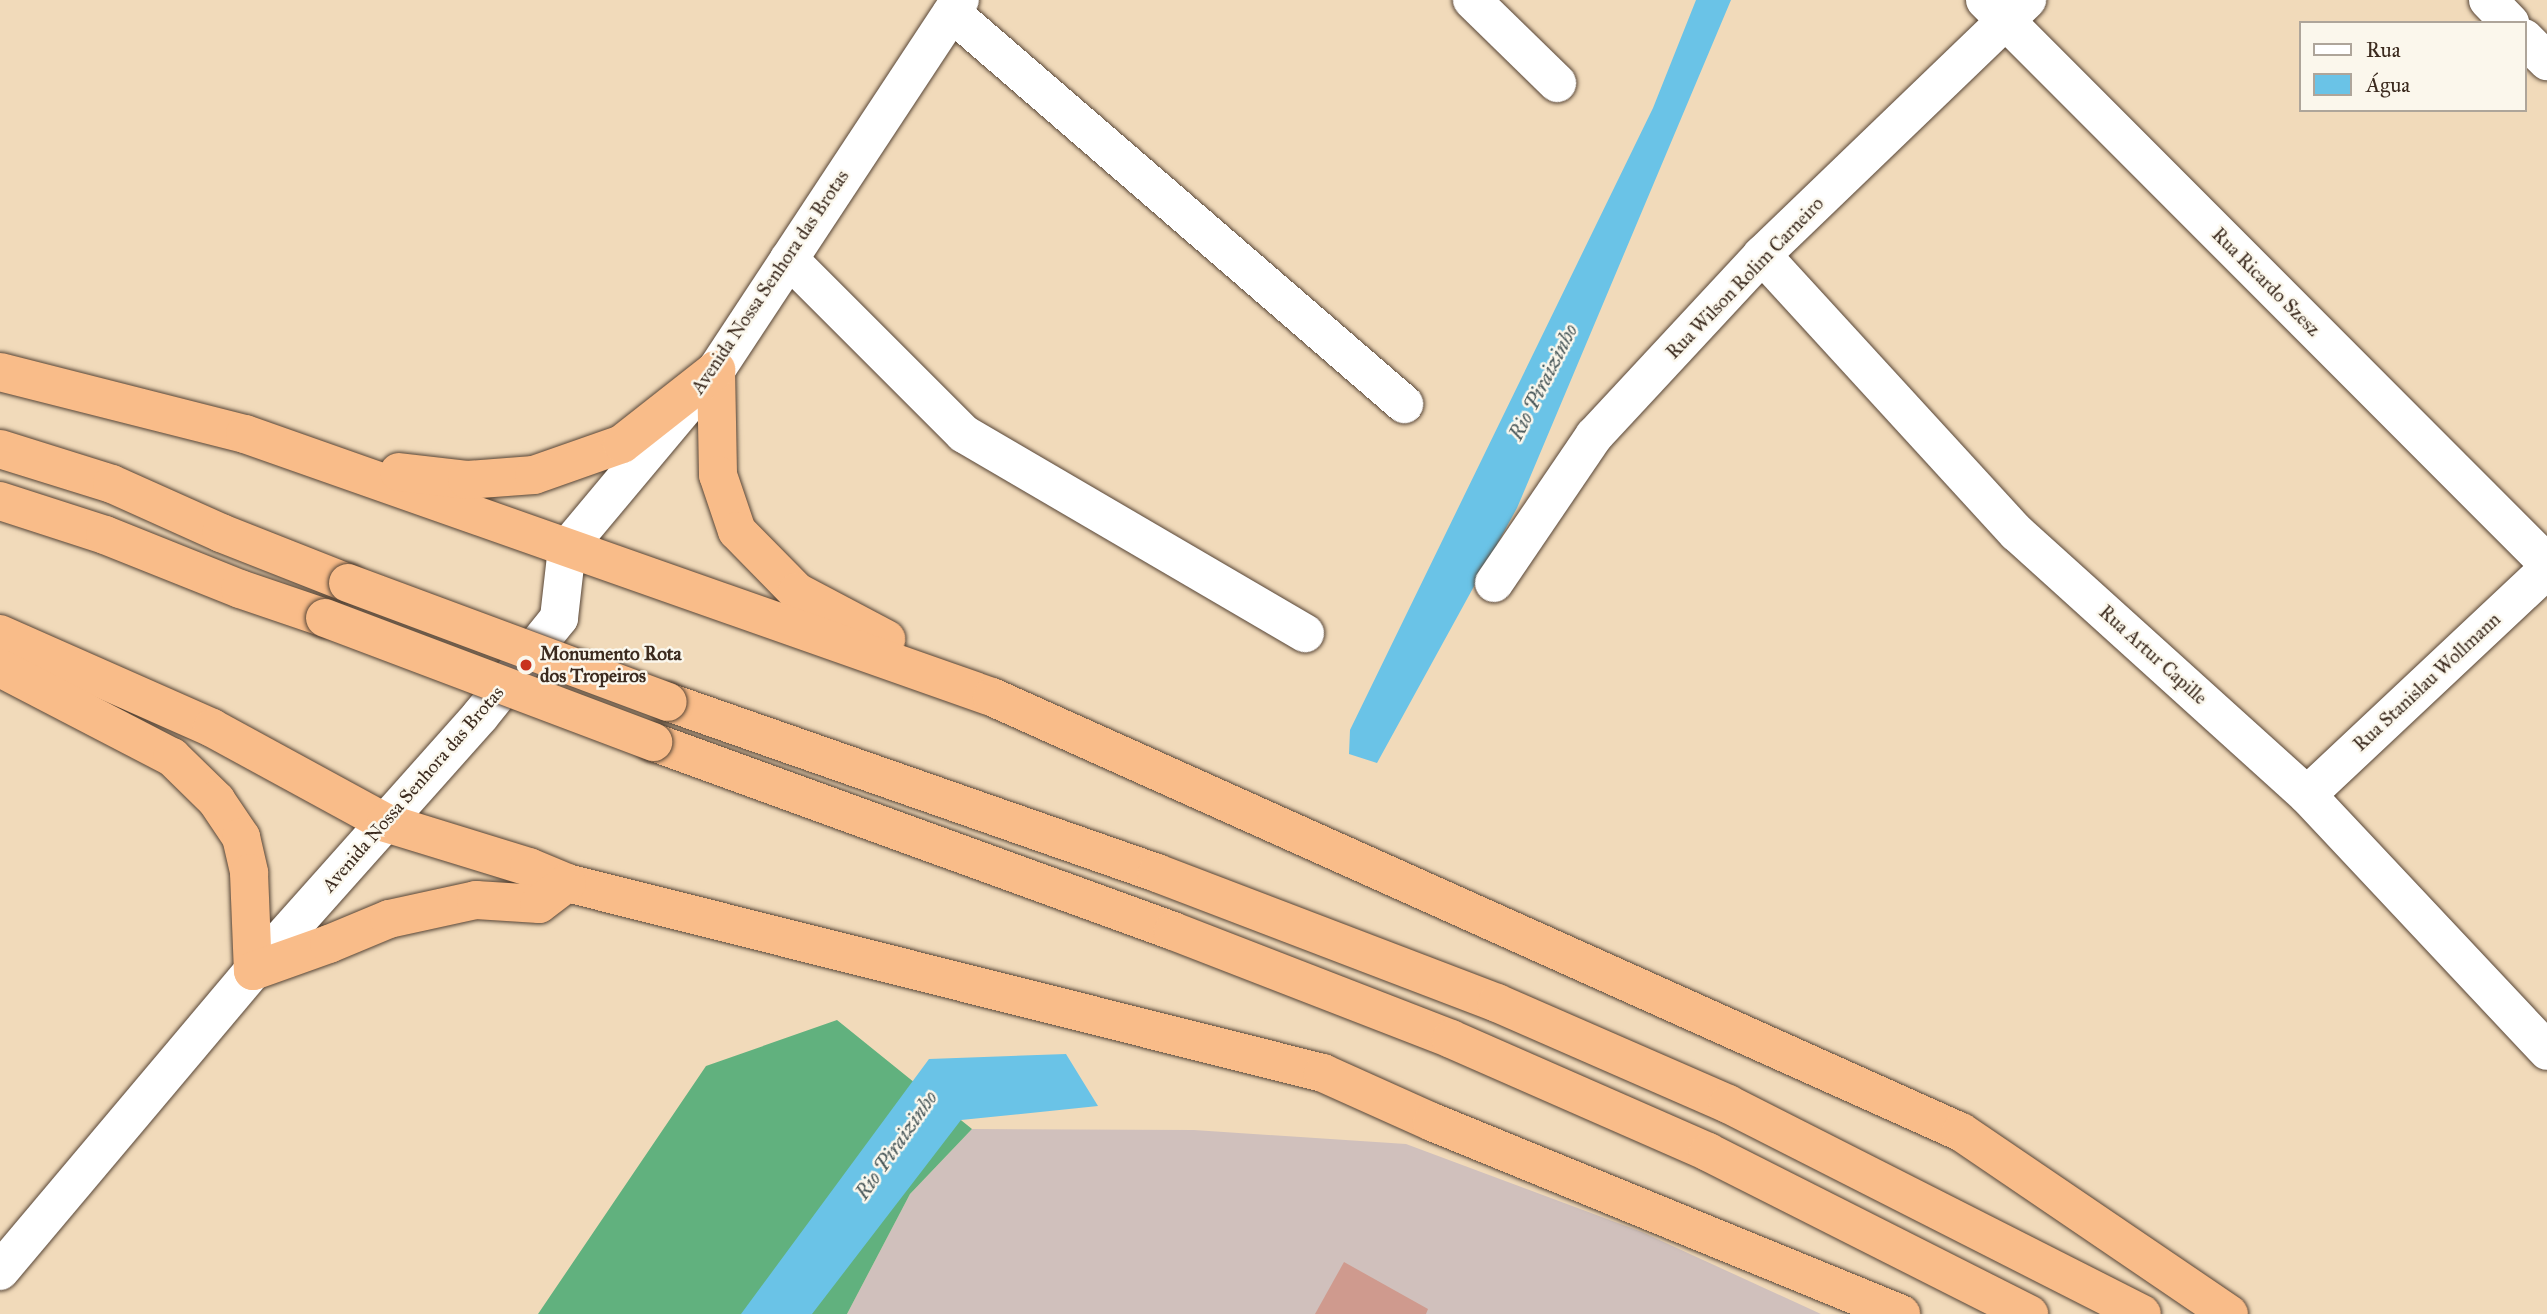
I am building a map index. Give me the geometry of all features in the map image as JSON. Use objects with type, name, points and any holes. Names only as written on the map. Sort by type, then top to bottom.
[{"type":"highway","points":[[331,465],[467,480],[534,475],[622,444],[716,370]]},
{"type":"highway","points":[[716,370],[718,475],[737,531],[797,592],[992,697],[1961,1132],[2228,1314]]},
{"type":"highway","points":[[0,372],[245,434],[992,697]]},
{"type":"highway","points":[[0,449],[112,484],[221,533],[348,583],[668,702],[1157,873],[1497,1003],[1728,1104],[2141,1314]]},
{"type":"highway","points":[[0,501],[105,535],[240,589],[1172,931],[1451,1039],[1708,1152],[2029,1314]]},
{"type":"highway","points":[[0,634],[212,729],[386,823],[529,867],[567,883],[1323,1073],[1456,1132],[1901,1314]]},
{"type":"highway","points":[[0,668],[173,757],[216,800],[241,837],[250,873],[253,971],[329,944],[388,919],[476,900],[540,904],[567,883]]},
{"type":"street","points":[[1472,0],[1557,83]]},
{"type":"street","points":[[2487,0],[2508,21]]},
{"type":"street","points":[[956,7],[1404,404]]},
{"type":"street","name":"Avenida Nossa Senhora das Brotas","points":[[0,1271],[253,971],[480,716],[559,618],[567,548],[716,370],[890,102],[956,7]]},
{"type":"street","name":"Rua Wilson Rolim Carneiro","points":[[1494,583],[1594,436],[1762,256],[2006,7]]},
{"type":"street","name":"Rua Ricardo Szesz","points":[[2006,7],[2547,563]]},
{"type":"street","points":[[2526,40],[2547,61]]},
{"type":"street","name":"Rua Artur Capille","points":[[1762,256],[2017,533],[2307,794],[2547,1051]]},
{"type":"street","points":[[789,259],[964,434],[1306,633]]},
{"type":"street","name":"Rua Stanislau Wollmann","points":[[2307,794],[2547,570]]},
{"type":"shaded area","points":[[972,1129],[1194,1130],[1406,1144],[1642,1232],[1821,1314],[847,1314],[910,1194]]},
{"type":"green space","points":[[837,1020],[972,1129],[910,1194],[847,1314],[538,1314],[706,1066]]},
{"type":"water","name":"Rio Piraizinho","points":[[1696,0],[1731,0],[1517,508],[1377,763],[1349,754],[1350,730],[1653,108]]},
{"type":"water","name":"Rio Piraizinho","points":[[1066,1054],[1098,1106],[961,1120],[812,1314],[741,1314],[929,1059]]},
{"type":"building","points":[[1344,1262],[1428,1309],[1426,1314],[1315,1314]]},
{"type":"place","name":"Monumento Rota dos Tropeiros","points":[[526,665]]}]
